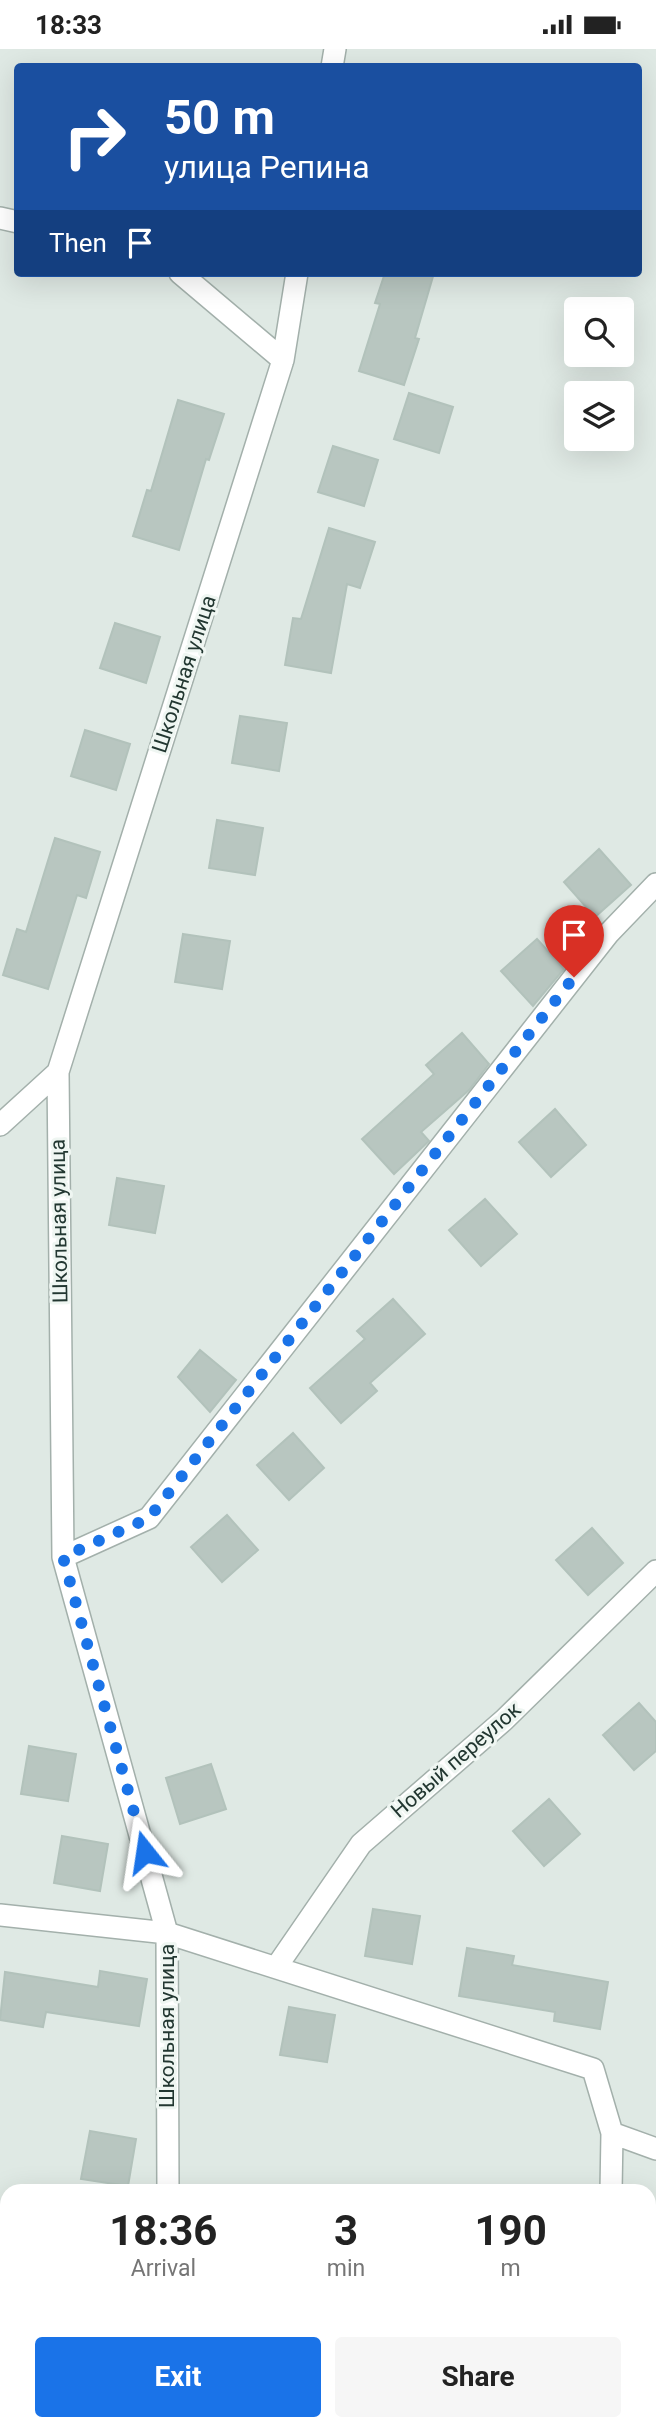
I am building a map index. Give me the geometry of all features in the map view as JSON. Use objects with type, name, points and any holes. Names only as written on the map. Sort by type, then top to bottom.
[{"type":"street","points":[[185,277],[283,360]]},
{"type":"street","name":"Школьная улица","points":[[168,2184],[167,1933],[63,1557],[58,1072],[283,360],[296,277]]},
{"type":"street","points":[[63,1557],[149,1518],[608,934],[656,884]]},
{"type":"street","points":[[0,1125],[58,1072]]},
{"type":"street","name":"Новый переулок","points":[[277,1966],[361,1844],[505,1720],[656,1571]]},
{"type":"street","points":[[0,1915],[167,1933],[593,2069],[612,2133],[611,2184]]},
{"type":"street","points":[[612,2133],[656,2149]]},
{"type":"building","points":[[384,277],[433,277],[415,338],[419,339],[404,385],[359,371],[380,304],[375,303]]},
{"type":"building","points":[[409,393],[453,407],[439,453],[394,439]]},
{"type":"building","points":[[178,400],[224,414],[209,460],[206,459],[179,550],[133,536],[147,490],[151,491]]},
{"type":"building","points":[[333,446],[378,460],[364,506],[318,492]]},
{"type":"building","points":[[329,528],[375,542],[360,588],[347,584],[331,673],[285,665],[293,618],[301,619]]},
{"type":"building","points":[[115,623],[160,637],[146,683],[100,668]]},
{"type":"building","points":[[240,716],[287,723],[279,771],[232,763]]},
{"type":"building","points":[[85,730],[130,744],[116,790],[71,776]]},
{"type":"building","points":[[217,820],[263,828],[255,875],[209,868]]},
{"type":"building","points":[[55,838],[100,852],[86,898],[77,895],[48,989],[3,975],[17,929],[26,932]]},
{"type":"building","points":[[599,849],[631,885],[595,917],[564,882]]},
{"type":"building","points":[[183,934],[230,941],[222,989],[175,982]]},
{"type":"building","points":[[537,939],[564,969],[533,1006],[501,971]]},
{"type":"building","points":[[462,1033],[489,1064],[469,1090],[421,1132],[429,1141],[394,1174],[362,1139],[434,1074],[426,1065]]},
{"type":"building","points":[[555,1109],[586,1145],[551,1177],[519,1142]]},
{"type":"building","points":[[117,1178],[164,1186],[155,1233],[109,1225]]},
{"type":"building","points":[[485,1199],[517,1234],[481,1266],[449,1230]]},
{"type":"building","points":[[393,1299],[425,1334],[370,1383],[377,1391],[341,1423],[310,1388],[365,1339],[357,1331]]},
{"type":"building","points":[[200,1350],[236,1380],[210,1412],[178,1377]]},
{"type":"building","points":[[293,1433],[324,1468],[289,1500],[257,1465]]},
{"type":"building","points":[[227,1515],[258,1550],[222,1582],[191,1547]]},
{"type":"building","points":[[592,1528],[623,1563],[588,1595],[556,1560]]},
{"type":"building","points":[[639,1703],[656,1722],[656,1751],[634,1770],[603,1735]]},
{"type":"building","points":[[29,1746],[76,1754],[68,1801],[21,1794]]},
{"type":"building","points":[[211,1764],[226,1809],[180,1824],[166,1778]]},
{"type":"building","points":[[549,1799],[580,1834],[544,1866],[513,1831]]},
{"type":"building","points":[[62,1836],[108,1844],[100,1891],[54,1883]]},
{"type":"building","points":[[373,1909],[420,1916],[412,1964],[365,1956]]},
{"type":"building","points":[[467,1948],[514,1956],[512,1965],[608,1982],[600,2029],[554,2021],[555,2012],[459,1996]]},
{"type":"building","points":[[100,1971],[147,1979],[139,2026],[46,2012],[43,2027],[0,2020],[5,1972],[98,1987]]},
{"type":"building","points":[[289,2007],[335,2015],[327,2062],[280,2055]]},
{"type":"building","points":[[90,2131],[136,2139],[128,2184],[81,2179]]},
{"type":"route","points":[[145,1852],[63,1557],[149,1518],[574,977]]}]
